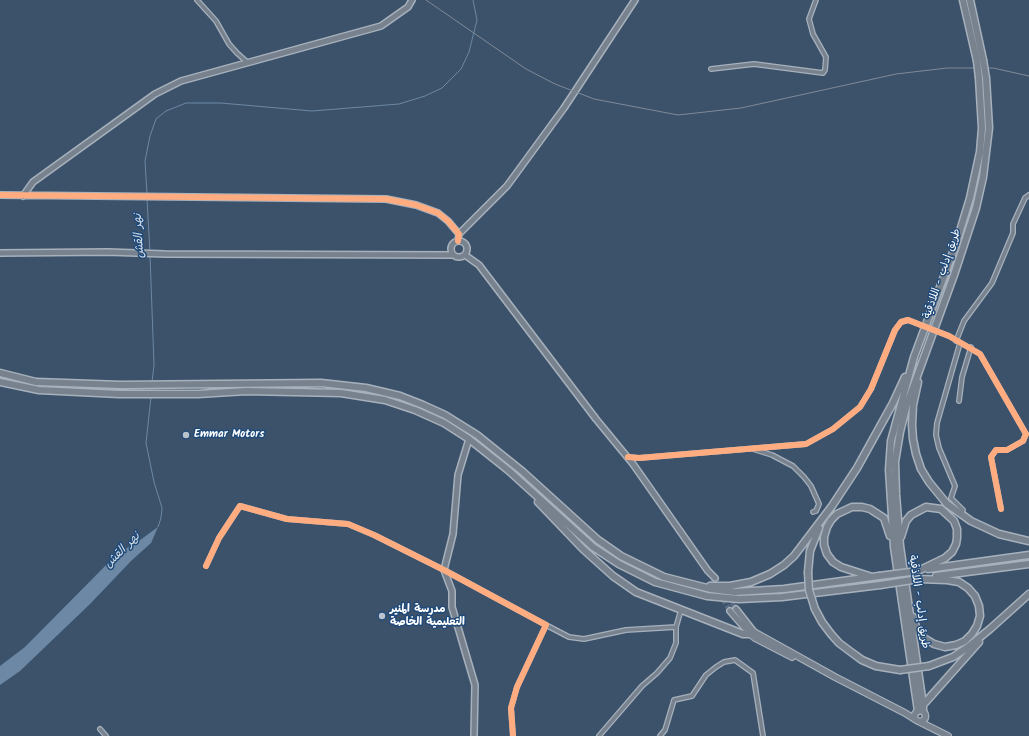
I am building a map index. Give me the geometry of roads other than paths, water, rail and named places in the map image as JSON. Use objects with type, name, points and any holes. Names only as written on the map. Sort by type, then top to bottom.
[{"type":"highway","points":[[963,0],[980,60]]},
{"type":"highway","points":[[970,0],[980,60]]},
{"type":"highway","name":"طريق إدلب - اللاذقية","points":[[921,712],[897,547],[889,470],[890,440],[914,357],[956,244],[970,198],[980,152],[982,128],[979,78],[980,60]]},
{"type":"highway","name":"طريق إدلب - اللاذقية","points":[[921,712],[906,593],[897,547],[896,462],[900,432],[907,404],[954,275],[976,208],[983,177],[988,128],[986,78],[980,60]]},
{"type":"highway","points":[[914,357],[893,403],[868,449],[832,506],[814,539],[810,551],[808,572],[809,590],[815,609],[839,644],[862,660],[876,666],[900,670],[915,669],[930,666],[953,657],[990,630],[1029,594]]},
{"type":"highway","points":[[923,359],[913,405],[912,425],[916,454],[921,469],[937,494],[961,515],[984,528],[999,534],[1029,542]]},
{"type":"highway","points":[[0,373],[36,382],[121,385],[321,383],[366,388],[400,396],[445,415],[478,435],[523,472],[598,540],[621,556],[664,577],[711,589],[735,592],[760,592],[1029,555]]},
{"type":"highway","points":[[0,382],[39,390],[119,394],[198,394],[246,391],[341,393],[384,400],[415,410],[444,423],[469,439],[508,470],[592,547],[619,564],[654,582],[707,596],[739,599],[782,597],[1029,564]]},
{"type":"highway","points":[[508,470],[582,549],[613,576],[636,592],[743,634],[752,633]]},
{"type":"highway","points":[[702,586],[730,586],[751,582],[770,574],[794,556],[832,506]]},
{"type":"highway","points":[[876,576],[841,567],[833,562],[827,554],[824,545],[824,537],[831,520],[837,514],[852,507],[862,506],[870,509],[884,518],[897,547]]},
{"type":"highway","points":[[897,547],[906,521],[911,514],[920,509],[926,507],[941,509],[954,521],[957,529],[957,538],[952,552],[945,558],[918,571]]},
{"type":"highway","points":[[906,593],[917,630],[924,638],[934,644],[944,647],[956,645],[965,641],[972,634],[978,621],[979,606],[975,596],[968,588],[958,582],[919,579]]},
{"type":"highway","points":[[921,712],[990,630]]},
{"type":"main road","points":[[752,633],[755,638],[795,658],[804,660],[948,736]]},
{"type":"main road","points":[[905,712],[921,712]]},
{"type":"main road","points":[[918,721],[915,716],[921,712]]},
{"type":"main road","points":[[918,721],[924,720],[921,712]]},
{"type":"main road","points":[[921,712],[932,727]]},
{"type":"street","points":[[197,0],[216,21],[233,48],[247,62]]},
{"type":"street","points":[[23,196],[33,182],[155,94],[181,81],[381,26],[408,7],[412,0]]},
{"type":"street","points":[[453,255],[451,251],[452,245],[458,241],[459,234],[507,186],[564,108],[635,0]]},
{"type":"street","points":[[711,69],[754,64],[823,73],[825,70],[826,57],[813,34],[809,19],[816,0]]},
{"type":"street","points":[[0,195],[386,199],[416,205],[438,213],[448,221],[459,234]]},
{"type":"street","points":[[961,515],[963,510],[951,498],[955,486],[939,448],[936,435],[938,423],[964,321],[992,283],[1014,233],[1013,224],[1025,198],[1029,195]]},
{"type":"street","points":[[458,241],[463,242],[467,246],[465,255]]},
{"type":"street","points":[[0,253],[453,255],[461,257],[465,255]]},
{"type":"street","points":[[465,255],[478,265],[596,419],[628,457],[713,579]]},
{"type":"street","points":[[628,457],[639,458],[806,444],[833,429],[860,407],[871,389],[895,330],[901,322],[908,320],[949,336],[980,354],[1026,434],[1023,441],[1006,450],[996,450],[991,457],[1001,509]]},
{"type":"street","points":[[959,401],[962,377],[971,348]]},
{"type":"street","points":[[469,439],[458,475],[453,534],[444,570],[452,591],[452,607],[475,685],[474,736]]},
{"type":"street","points":[[751,448],[772,455],[793,466],[804,477],[811,486],[819,504],[816,511],[813,512]]},
{"type":"street","points":[[206,566],[219,538],[240,506],[287,519],[348,524],[374,535],[444,570],[569,637],[584,639],[626,630],[676,627]]},
{"type":"street","points":[[736,609],[752,633]]},
{"type":"street","points":[[599,736],[642,686],[657,673],[670,658],[676,643],[676,627],[681,610]]},
{"type":"street","points":[[730,610],[752,633]]},
{"type":"street","points":[[513,736],[511,708],[517,687],[546,625]]},
{"type":"street","points":[[660,736],[665,730],[674,700],[692,696],[706,675],[724,662],[735,660],[753,673],[763,736]]},
{"type":"street","points":[[100,729],[106,736]]},
{"type":"water","points":[[158,527],[151,543],[132,560],[90,604],[20,671],[0,685],[0,666],[25,647],[118,553],[136,543]]},
{"type":"waterway","name":"نهر القش","points":[[147,194],[145,161],[150,136],[156,119],[166,111],[186,103],[221,103],[312,111],[399,104],[425,96],[442,88],[461,69],[469,52],[477,20],[473,0]]},
{"type":"waterway","name":"نهر القش","points":[[147,199],[150,252]]},
{"type":"waterway","name":"نهر القش","points":[[150,255],[154,365],[152,382]]},
{"type":"waterway","name":"نهر القش","points":[[151,397],[146,443],[154,482],[162,508],[158,527]]},
{"type":"tunnel","points":[[715,578],[736,609]]},
{"type":"tunnel","points":[[711,580],[730,611]]},
{"type":"railway","points":[[426,0],[526,69],[555,84],[594,99],[678,115],[741,108],[896,74],[947,68],[993,68],[1029,76]]},
{"type":"place","name":"Emmar Motors","points":[[186,435]]},
{"type":"place","name":"مدرسة المنير التعليمية الخاصة","points":[[382,616]]}]
